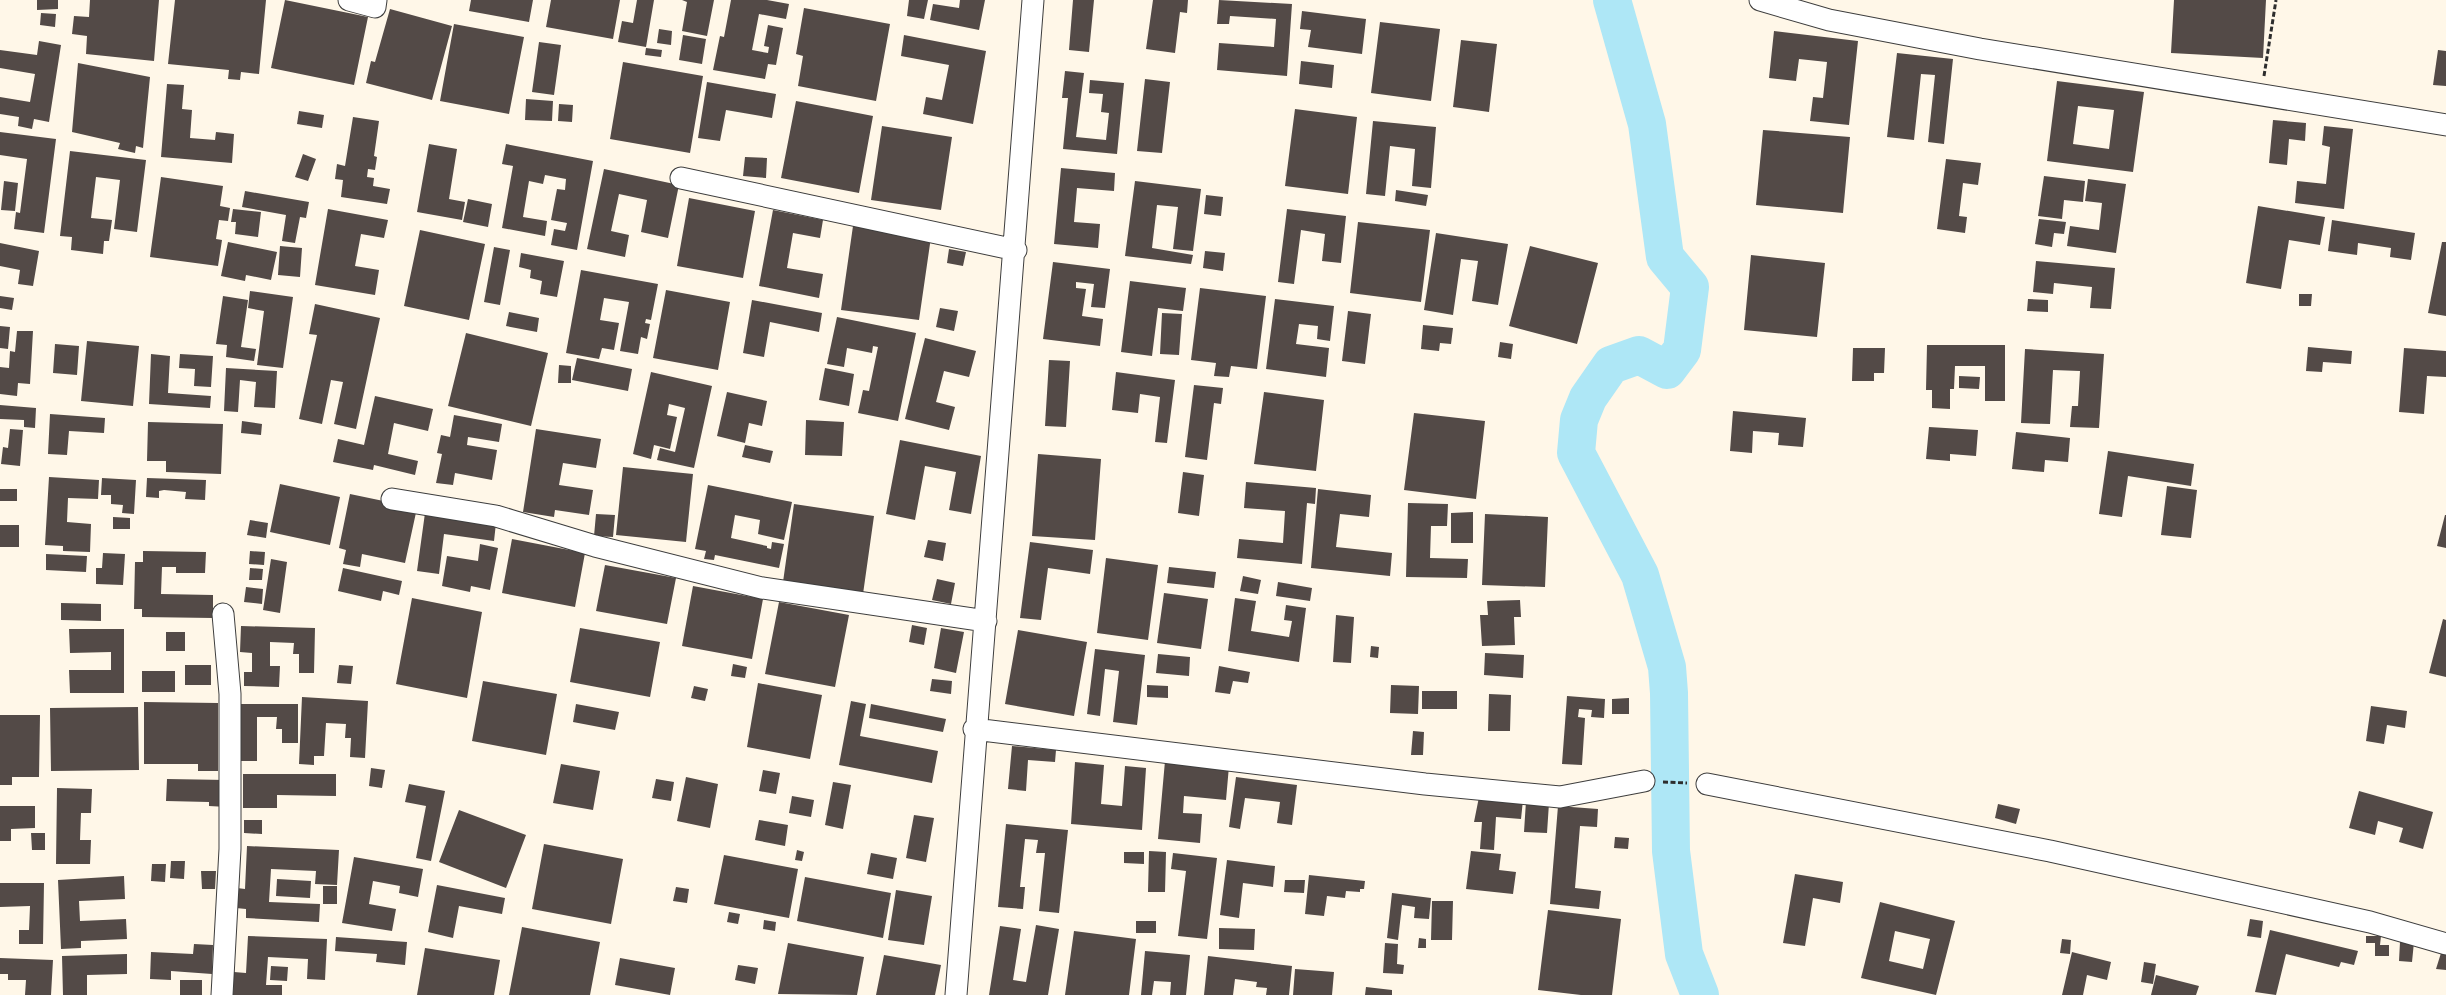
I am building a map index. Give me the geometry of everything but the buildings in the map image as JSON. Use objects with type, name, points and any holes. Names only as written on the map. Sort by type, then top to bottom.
[{"type":"street","points":[[349,0],[375,7],[376,0]]},
{"type":"street","points":[[956,995],[974,729],[986,621],[1016,250],[1033,0]]},
{"type":"street","points":[[1760,0],[1829,20],[1980,49],[2446,125]]},
{"type":"street","points":[[681,178],[1016,250]]},
{"type":"street","points":[[392,499],[496,516],[594,546],[762,588],[986,621]]},
{"type":"street","points":[[222,995],[230,849],[230,694],[223,614]]},
{"type":"street","points":[[974,729],[1425,784],[1560,797],[1644,781]]},
{"type":"street","points":[[1708,784],[2050,851],[2370,922],[2446,944]]},
{"type":"path","points":[[2260,96],[2276,0]]},
{"type":"path","points":[[1644,781],[1708,784]]},
{"type":"waterway","points":[[1612,0],[1647,124],[1665,257],[1690,287],[1682,350],[1667,370],[1639,355],[1611,365],[1588,398],[1579,420],[1576,453],[1640,575],[1667,667],[1671,851],[1684,954],[1700,995]]}]
